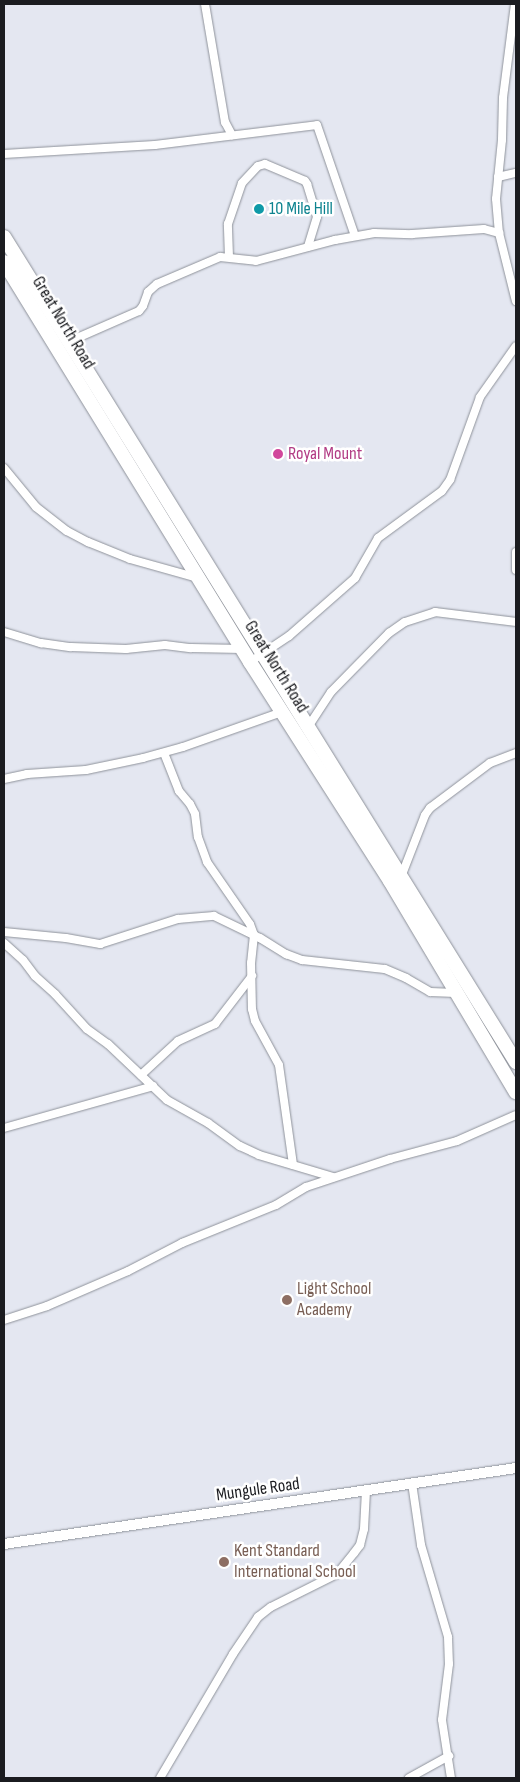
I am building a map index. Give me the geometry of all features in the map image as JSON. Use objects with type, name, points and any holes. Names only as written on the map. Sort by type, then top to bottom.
[{"type":"highway","name":"Great North Road","points":[[4,237],[516,1061]]},
{"type":"highway","name":"Great North Road","points":[[4,262],[250,662],[390,882],[516,1092]]},
{"type":"street","points":[[205,4],[225,122],[232,135]]},
{"type":"street","points":[[514,4],[496,199],[499,233],[516,301]]},
{"type":"street","points":[[4,154],[155,145],[317,125],[355,236]]},
{"type":"street","points":[[230,257],[228,224],[242,183],[258,166],[266,164],[305,181],[307,184],[318,218],[308,247]]},
{"type":"street","points":[[498,177],[516,173]]},
{"type":"street","points":[[68,342],[138,310],[143,306],[148,292],[157,284],[220,258],[230,257],[256,261],[355,236],[380,233],[412,234],[484,229],[499,233]]},
{"type":"street","points":[[250,662],[289,636],[356,578],[372,546],[386,530],[442,491],[450,480],[480,398],[516,346]]},
{"type":"street","points":[[505,362],[516,357]]},
{"type":"street","points":[[4,468],[36,507],[67,531],[88,542],[130,559],[198,578]]},
{"type":"street","points":[[516,552],[516,570]]},
{"type":"street","points":[[308,727],[331,692],[389,633],[405,622],[435,612],[516,622]]},
{"type":"street","points":[[4,632],[41,643],[71,647],[126,649],[165,645],[191,648],[242,649]]},
{"type":"street","points":[[4,778],[27,774],[86,770],[164,753],[282,712]]},
{"type":"street","points":[[164,753],[178,791],[190,804],[195,814],[198,837],[204,857],[213,873],[250,924],[254,935],[251,996],[255,1020],[279,1065],[293,1165]]},
{"type":"street","points":[[401,877],[425,815],[430,808],[490,763],[516,753]]},
{"type":"street","points":[[4,932],[66,938],[100,944],[178,919],[206,916],[224,919],[286,954],[302,960],[385,969],[430,992],[456,993]]},
{"type":"street","points":[[4,943],[24,960],[35,976],[55,994],[87,1029],[108,1044],[167,1100],[208,1123],[240,1146],[259,1155],[333,1177]]},
{"type":"street","points":[[141,1075],[178,1041],[215,1024],[252,976]]},
{"type":"street","points":[[501,1068],[516,1061]]},
{"type":"street","points":[[4,1128],[153,1086]]},
{"type":"street","points":[[4,1320],[47,1306],[128,1272],[182,1243],[276,1205],[306,1187],[333,1177],[457,1141],[516,1115]]},
{"type":"street","name":"Mungule Road","points":[[4,1544],[516,1468]]},
{"type":"street","points":[[412,1484],[421,1545],[448,1637],[449,1664],[442,1720],[452,1778]]},
{"type":"street","points":[[160,1778],[233,1654],[258,1617],[278,1603],[337,1574],[360,1545],[364,1530],[366,1491]]},
{"type":"street","points":[[409,1778],[449,1756]]},
{"type":"place","name":"10 Mile Hill","points":[[259,209]]},
{"type":"place","name":"Royal Mount","points":[[278,454]]},
{"type":"place","name":"Light School Academy","points":[[287,1300]]},
{"type":"place","name":"Kent Standard International School","points":[[224,1562]]}]
